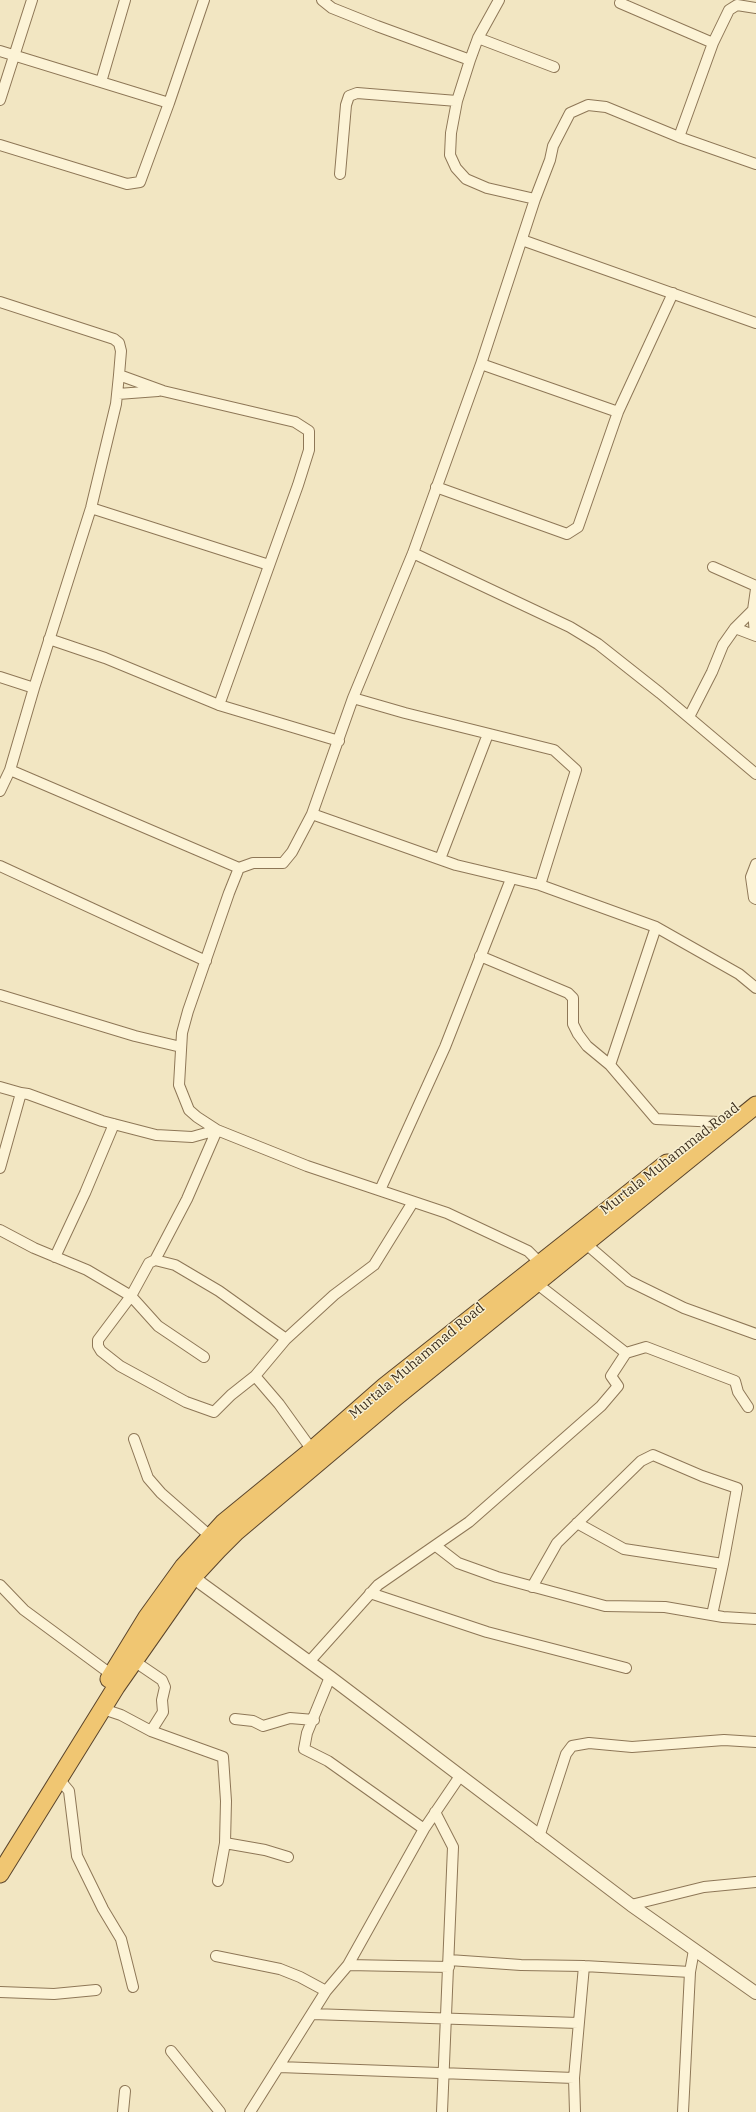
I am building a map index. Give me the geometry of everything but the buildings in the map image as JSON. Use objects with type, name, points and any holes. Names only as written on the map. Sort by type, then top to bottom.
[{"type":"highway","name":"Murtala Muhammad Road","points":[[117,1673],[134,1661],[210,1536],[233,1514],[312,1450],[391,1391],[479,1320],[539,1262],[756,1092]]},
{"type":"highway","name":"Murtala Muhammad Road","points":[[479,1320],[536,1283],[756,1105]]},
{"type":"highway","name":"Murtala Muhammad Road","points":[[117,1673],[147,1617],[188,1572],[236,1532],[391,1391]]},
{"type":"highway","points":[[0,1874],[103,1709],[117,1673]]},
{"type":"highway","points":[[0,1852],[117,1673]]},
{"type":"street","points":[[0,100],[32,0]]},
{"type":"street","points":[[101,82],[125,0]]},
{"type":"street","points":[[0,145],[127,184],[135,184],[140,182],[204,0]]},
{"type":"street","points":[[322,0],[332,8],[470,60]]},
{"type":"street","points":[[499,0],[478,38],[457,101],[451,133],[450,155],[456,168],[466,179],[486,188],[535,198]]},
{"type":"street","points":[[620,3],[713,43]]},
{"type":"street","points":[[679,137],[713,43],[729,10],[737,5],[756,8]]},
{"type":"street","points":[[478,38],[554,67]]},
{"type":"street","points":[[0,51],[169,103]]},
{"type":"street","points":[[340,174],[346,105],[350,96],[357,93],[457,101]]},
{"type":"street","points":[[10,770],[239,868],[253,863],[283,863],[292,852],[312,814],[354,698],[413,553],[481,364],[535,198],[544,177],[558,135],[570,113],[588,105],[606,108],[679,137],[756,164]]},
{"type":"street","points":[[522,240],[756,323]]},
{"type":"street","points":[[436,487],[567,534],[578,527],[618,412],[673,293]]},
{"type":"street","points":[[0,302],[114,339],[119,344],[121,351],[118,394],[91,508],[49,639],[10,770],[0,790]]},
{"type":"street","points":[[481,364],[618,412]]},
{"type":"street","points":[[119,375],[163,390],[271,415],[295,422],[309,430],[309,450],[219,705]]},
{"type":"street","points":[[118,394],[163,390]]},
{"type":"street","points":[[91,508],[269,565]]},
{"type":"street","points":[[413,553],[570,627],[598,644],[689,717],[756,774]]},
{"type":"street","points":[[713,567],[756,588],[753,610],[755,635],[735,628]]},
{"type":"street","points":[[689,717],[712,672],[723,645],[735,628],[753,610]]},
{"type":"street","points":[[49,639],[106,658],[219,705],[339,741]]},
{"type":"street","points":[[0,677],[34,688]]},
{"type":"street","points":[[354,698],[554,750],[576,770],[540,885]]},
{"type":"street","points":[[440,859],[488,734]]},
{"type":"street","points":[[312,814],[440,859],[511,879],[540,885],[656,927],[740,974],[756,988]]},
{"type":"street","points":[[756,864],[751,877],[754,898],[756,899]]},
{"type":"street","points":[[0,866],[206,961]]},
{"type":"street","points":[[239,868],[228,893],[182,1033],[179,1085],[189,1110],[217,1130],[306,1166],[447,1212],[528,1252],[539,1262]]},
{"type":"street","points":[[380,1190],[445,1047],[511,879]]},
{"type":"street","points":[[610,1065],[656,927]]},
{"type":"street","points":[[480,956],[568,993],[573,998],[573,1024],[578,1034],[587,1046],[610,1065],[656,1119],[719,1122]]},
{"type":"street","points":[[0,995],[135,1036],[181,1047]]},
{"type":"street","points":[[0,1087],[28,1094],[114,1124],[163,1136],[192,1137],[217,1130]]},
{"type":"street","points":[[0,1168],[21,1093]]},
{"type":"street","points":[[56,1257],[114,1124]]},
{"type":"street","points":[[217,1130],[190,1192],[155,1260],[149,1263],[131,1296],[98,1340],[98,1346],[101,1351],[120,1366],[186,1402],[214,1412],[231,1395],[256,1376],[286,1339],[334,1295],[374,1265],[413,1202]]},
{"type":"street","points":[[0,1230],[86,1270],[131,1296],[158,1326],[204,1358]]},
{"type":"street","points":[[585,1243],[635,1284],[684,1308],[756,1334]]},
{"type":"street","points":[[155,1260],[175,1265],[219,1291],[286,1339]]},
{"type":"street","points":[[536,1283],[626,1352]]},
{"type":"street","points":[[309,1662],[378,1585],[469,1522],[601,1406],[618,1386],[611,1376],[626,1352],[646,1347],[735,1381],[738,1392],[748,1407]]},
{"type":"street","points":[[256,1376],[279,1404],[312,1450]]},
{"type":"street","points":[[134,1439],[148,1478],[161,1493],[210,1536]]},
{"type":"street","points":[[532,1586],[558,1542],[641,1461],[653,1455],[702,1476],[737,1488],[712,1615]]},
{"type":"street","points":[[577,1523],[624,1549],[723,1564]]},
{"type":"street","points":[[436,1546],[458,1563],[497,1577],[605,1606],[665,1607],[712,1615],[756,1619]]},
{"type":"street","points":[[188,1572],[330,1677],[539,1837],[631,1905],[756,1993]]},
{"type":"street","points":[[1,1589],[24,1610],[117,1673]]},
{"type":"street","points":[[370,1593],[487,1632],[626,1668]]},
{"type":"street","points":[[134,1661],[162,1680],[165,1687],[162,1700],[163,1712],[151,1731]]},
{"type":"street","points":[[330,1677],[314,1720],[307,1733],[304,1748],[328,1761],[424,1829]]},
{"type":"street","points":[[103,1709],[121,1715],[151,1731],[223,1757],[226,1801],[225,1843],[218,1881]]},
{"type":"street","points":[[235,1719],[253,1721],[264,1726],[290,1718],[314,1720]]},
{"type":"street","points":[[539,1837],[566,1754],[572,1746],[589,1743],[632,1747],[724,1740],[756,1742]]},
{"type":"street","points":[[250,2112],[326,1991],[348,1965],[424,1829],[460,1776]]},
{"type":"street","points":[[58,1779],[69,1791],[77,1856],[103,1909],[121,1938],[133,1987]]},
{"type":"street","points":[[435,1812],[453,1847],[442,2112]]},
{"type":"street","points":[[225,1843],[265,1850],[288,1858]]},
{"type":"street","points":[[631,1905],[704,1887],[756,1882]]},
{"type":"street","points":[[683,2112],[690,1972],[694,1950]]},
{"type":"street","points":[[216,1956],[280,1969],[300,1977],[326,1991]]},
{"type":"street","points":[[348,1965],[449,1963],[584,1966],[690,1972]]},
{"type":"street","points":[[575,2112],[574,2078],[584,1966]]},
{"type":"street","points":[[0,1992],[48,1994],[96,1990]]},
{"type":"street","points":[[312,2014],[578,2023]]},
{"type":"street","points":[[171,2051],[220,2112]]},
{"type":"street","points":[[279,2067],[574,2078]]},
{"type":"street","points":[[122,2112],[125,2091]]}]
